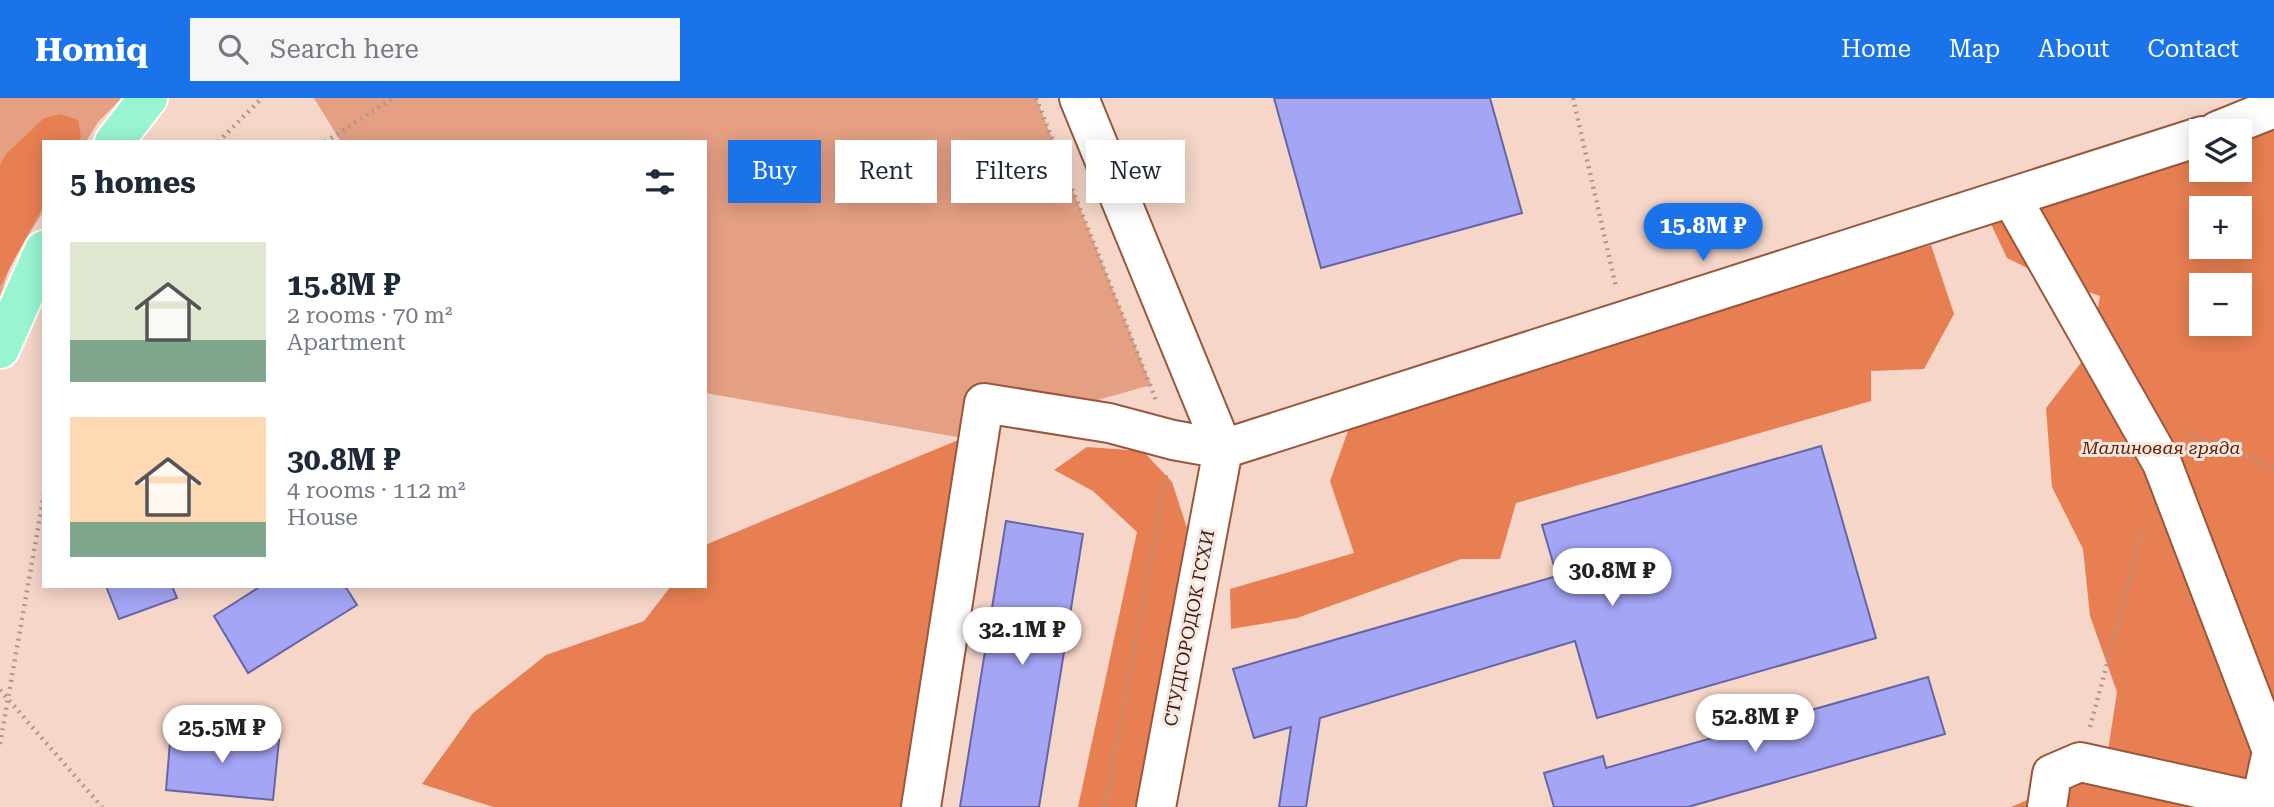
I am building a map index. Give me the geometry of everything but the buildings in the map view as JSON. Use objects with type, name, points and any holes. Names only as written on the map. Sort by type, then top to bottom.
[{"type":"main road","points":[[116,140],[148,98]]},
{"type":"main road","points":[[0,349],[42,254]]},
{"type":"street","points":[[1079,98],[1223,449]]},
{"type":"street","points":[[2247,119],[2274,108]]},
{"type":"street","points":[[921,807],[984,404],[1109,423],[1173,440],[1223,449],[2189,140]]},
{"type":"street","points":[[2011,197],[2162,463],[2272,751],[2246,803],[2080,762],[2052,774],[2047,807]]},
{"type":"street","name":"СТУДГОРОДОК ГСХИ","points":[[1156,807],[1223,449]]},
{"type":"path","points":[[220,140],[262,98]]},
{"type":"path","points":[[328,140],[393,98]]},
{"type":"path","points":[[1573,98],[1618,294]]},
{"type":"path","points":[[2181,429],[2274,468]]},
{"type":"path","points":[[0,744],[42,506]]},
{"type":"path","points":[[2080,762],[2147,515]]},
{"type":"path","points":[[0,690],[102,807]]},
{"type":"shaded area","points":[[0,98],[122,98],[98,122],[87,140],[42,140],[42,213],[11,263],[0,297]]},
{"type":"shaded area","points":[[314,98],[1036,98],[1053,140],[951,140],[951,203],[1072,203],[1072,188],[1151,385],[963,438],[707,393],[707,140],[340,140]]},
{"type":"green space","points":[[61,114],[78,120],[81,137],[79,140],[42,140],[42,209],[0,286],[0,165],[5,155],[44,118]]},
{"type":"green space","name":"Малиновая гряда","points":[[2274,124],[2274,807],[2011,807],[2042,794],[2107,757],[2117,692],[2090,616],[2083,549],[2052,487],[2046,408],[2090,351],[2100,296],[2048,278],[2007,258],[1990,222],[2189,154],[2189,182],[2252,182],[2252,133]]},
{"type":"green space","points":[[1931,245],[1954,314],[1924,369],[1871,371],[1871,401],[1516,503],[1500,559],[1461,559],[1297,618],[1231,629],[1230,589],[1354,553],[1330,481],[1353,417]]},
{"type":"green space","points":[[963,438],[911,807],[493,807],[422,784],[473,713],[546,655],[644,621],[669,588],[707,588],[707,544]]},
{"type":"green space","points":[[1087,447],[1143,451],[1172,482],[1187,528],[1140,807],[1078,807],[1137,532],[1093,491],[1054,470]]}]
